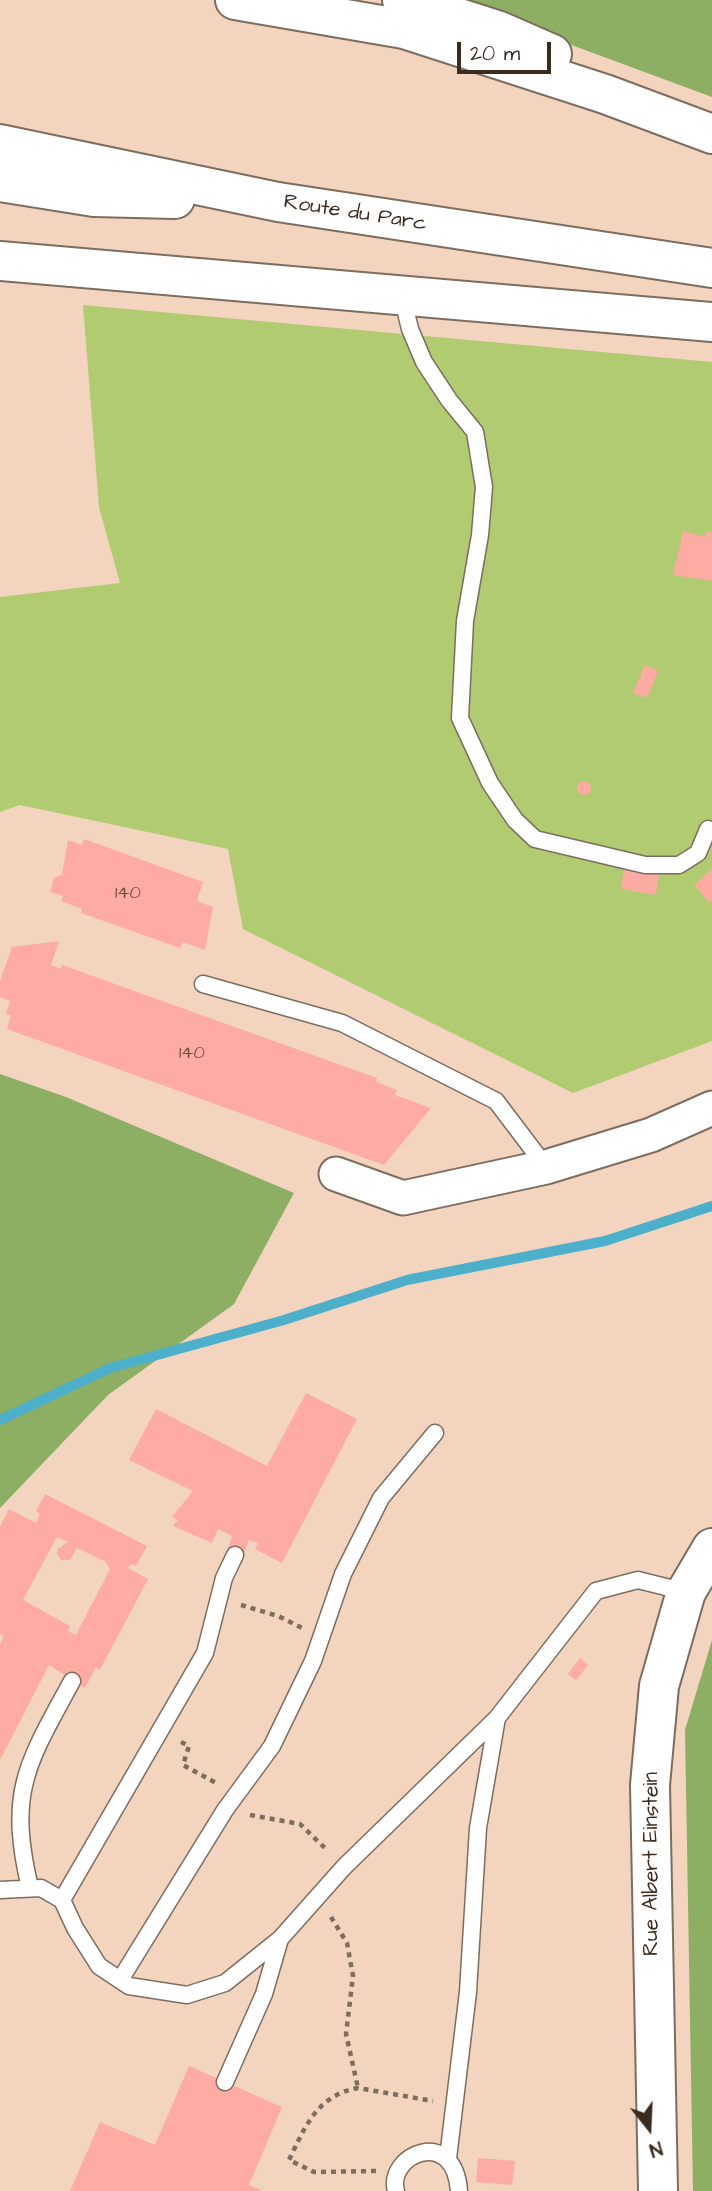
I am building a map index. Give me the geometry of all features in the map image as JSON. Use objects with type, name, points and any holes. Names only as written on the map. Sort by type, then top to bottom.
[{"type":"main road","points":[[235,0],[404,29],[604,94],[712,134]]},
{"type":"main road","points":[[402,0],[497,30],[617,82],[672,121]]},
{"type":"main road","name":"Route du Parc","points":[[0,144],[278,202],[712,268]]},
{"type":"main road","points":[[0,182],[94,197],[278,202]]},
{"type":"main road","points":[[0,261],[712,323]]},
{"type":"main road","name":"Rue Albert Einstein","points":[[658,2191],[650,1785],[659,1686],[687,1592],[712,1548]]},
{"type":"street","points":[[336,1174],[403,1198],[546,1167],[651,1135],[712,1108]]},
{"type":"lane","points":[[401,294],[410,329],[424,362],[449,400],[475,432],[484,487],[480,535],[465,621],[460,718],[490,783],[515,820],[535,839],[645,865],[679,865],[698,853],[708,829]]},
{"type":"lane","points":[[203,984],[342,1023],[496,1101],[546,1167]]},
{"type":"lane","points":[[120,1980],[225,1810],[272,1746],[321,1637],[343,1574],[381,1498],[435,1433]]},
{"type":"lane","points":[[62,1900],[205,1653],[219,1599],[235,1555]]},
{"type":"lane","points":[[0,1890],[41,1888],[62,1900],[99,1966],[129,1986],[187,1995],[225,1983],[280,1939],[344,1867],[497,1718],[596,1591],[638,1580],[687,1592]]},
{"type":"lane","points":[[30,1888],[23,1861],[19,1814],[22,1785],[29,1761],[72,1681]]},
{"type":"lane","points":[[448,2158],[456,2105],[478,1828],[497,1718]]},
{"type":"lane","points":[[225,2082],[264,1994],[280,1939]]},
{"type":"lane","points":[[396,2191],[398,2170],[410,2156],[431,2152],[448,2158],[457,2171],[459,2191]]},
{"type":"path","points":[[219,1599],[278,1616],[321,1637]]},
{"type":"path","points":[[162,1730],[189,1746],[183,1765],[236,1795]]},
{"type":"path","points":[[225,1810],[300,1825],[344,1867]]},
{"type":"path","points":[[312,1900],[330,1915],[346,1943],[353,1976],[346,2034],[358,2088]]},
{"type":"path","points":[[398,2170],[314,2172],[289,2160],[314,2111],[346,2090],[358,2088],[456,2105]]},
{"type":"shaded area","points":[[0,0],[712,0],[712,2191],[0,2191]]},
{"type":"green space","points":[[450,0],[712,0],[712,97]]},
{"type":"green space","points":[[83,305],[712,362],[712,1041],[573,1093],[243,929],[228,849],[20,805],[0,812],[0,597],[120,583],[99,507]]},
{"type":"green space","points":[[0,1074],[66,1097],[294,1193],[234,1304],[108,1395],[0,1508]]},
{"type":"green space","points":[[712,1640],[712,2191],[693,2191],[685,1730]]},
{"type":"building","points":[[683,531],[706,537],[706,531],[712,532],[712,581],[673,575]]},
{"type":"building","points":[[645,665],[658,671],[647,698],[633,693]]},
{"type":"building","points":[[581,781],[587,781],[591,788],[587,795],[581,795],[577,791],[577,785]]},
{"type":"building","points":[[84,839],[203,882],[197,901],[213,907],[205,950],[183,942],[180,948],[81,913],[82,909],[61,901],[63,896],[50,892],[54,878],[62,875],[68,840],[82,845]]},
{"type":"building","points":[[624,867],[659,873],[656,895],[621,889]]},
{"type":"building","points":[[712,868],[712,901],[710,903],[694,885]]},
{"type":"building","points":[[59,941],[51,965],[61,969],[62,965],[377,1078],[376,1082],[397,1090],[395,1095],[431,1108],[384,1165],[7,1029],[11,1015],[6,1014],[10,1001],[0,997],[0,981],[12,947]]},
{"type":"building","points":[[306,1393],[357,1419],[282,1563],[255,1549],[258,1543],[249,1540],[241,1560],[228,1549],[232,1536],[218,1529],[212,1543],[173,1526],[178,1520],[172,1517],[193,1491],[129,1460],[156,1409],[267,1466]]},
{"type":"building","points":[[45,1494],[147,1546],[136,1566],[131,1564],[128,1568],[148,1579],[100,1670],[96,1667],[85,1688],[49,1665],[0,1760],[0,1644],[4,1636],[0,1634],[0,1527],[9,1509],[36,1523],[40,1514],[36,1511]],"holes":[[[57,1537],[68,1542],[58,1549],[57,1554],[61,1560],[70,1560],[77,1548],[106,1562],[110,1569],[76,1635],[68,1631],[70,1626],[23,1600]]]},
{"type":"building","points":[[580,1658],[588,1665],[576,1680],[568,1674]]},
{"type":"building","points":[[189,2066],[282,2107],[249,2185],[263,2191],[70,2191],[100,2122],[155,2145]]},
{"type":"building","points":[[478,2158],[515,2161],[512,2185],[476,2182]]},
{"type":"waterway","points":[[0,1420],[110,1368],[284,1320],[407,1280],[605,1241],[712,1206]]}]
